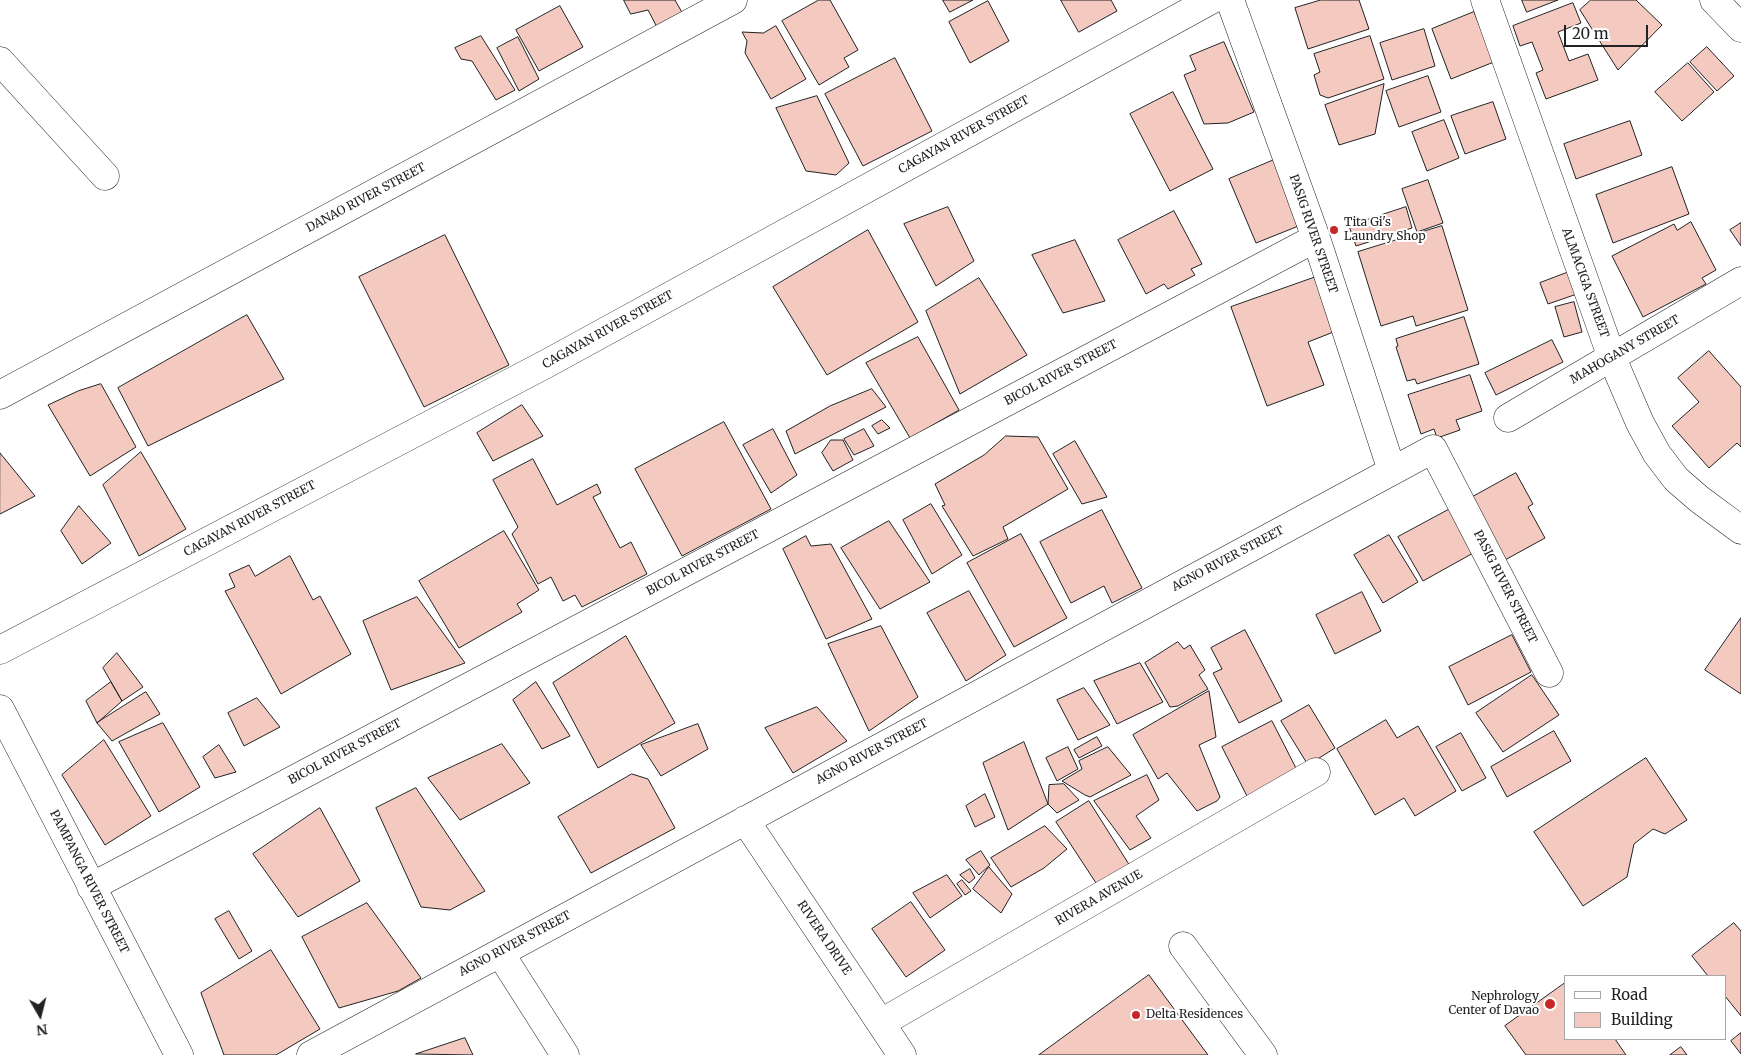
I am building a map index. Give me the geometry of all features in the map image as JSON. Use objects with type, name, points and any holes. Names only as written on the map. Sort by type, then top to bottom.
[{"type":"street","name":"DANAO RIVER STREET","points":[[0,395],[733,0]]},
{"type":"street","name":"CAGAYAN RIVER STREET","points":[[0,650],[546,364],[1212,0]]},
{"type":"street","name":"PASIG RIVER STREET","points":[[1230,0],[1316,238],[1392,471]]},
{"type":"street","name":"ALMACIGA STREET","points":[[1485,0],[1612,358],[1640,423],[1657,454],[1676,479],[1699,499],[1741,530]]},
{"type":"street","points":[[1714,0],[1741,28]]},
{"type":"street","points":[[0,60],[105,176]]},
{"type":"street","name":"BICOL RIVER STREET","points":[[91,887],[1316,238]]},
{"type":"street","name":"MAHOGANY STREET","points":[[1508,418],[1741,281]]},
{"type":"street","name":"PASIG RIVER STREET","points":[[1433,449],[1549,673]]},
{"type":"street","name":"AGNO RIVER STREET","points":[[311,1055],[1433,449]]},
{"type":"street","name":"PAMPANGA RIVER STREET","points":[[0,709],[179,1055]]},
{"type":"street","name":"RIVERA AVENUE","points":[[881,1023],[1316,772]]},
{"type":"street","name":"RIVERA DRIVE","points":[[745,820],[902,1055]]},
{"type":"street","points":[[1183,946],[1263,1055]]},
{"type":"street","points":[[500,952],[565,1055]]},
{"type":"building","points":[[624,0],[675,0],[684,16],[658,29],[648,10],[631,14]]},
{"type":"building","points":[[819,0],[830,0],[858,50],[844,58],[849,67],[819,85],[782,21]]},
{"type":"building","points":[[943,0],[973,0],[950,12]]},
{"type":"building","points":[[1061,0],[1111,0],[1117,11],[1079,32]]},
{"type":"building","points":[[1321,0],[1359,0],[1369,29],[1308,49],[1295,8]]},
{"type":"building","points":[[1522,0],[1558,0],[1527,12]]},
{"type":"building","points":[[1591,0],[1636,0],[1662,25],[1618,70],[1580,10]]},
{"type":"building","points":[[988,1],[1009,41],[970,63],[949,22]]},
{"type":"building","points":[[1573,3],[1581,23],[1558,32],[1569,61],[1588,54],[1598,80],[1546,99],[1536,73],[1543,70],[1532,42],[1520,46],[1513,26]]},
{"type":"building","points":[[560,6],[583,47],[539,71],[516,30]]},
{"type":"building","points":[[1474,12],[1494,62],[1451,79],[1432,29]]},
{"type":"building","points":[[776,26],[806,79],[771,99],[745,53],[747,41],[742,32],[763,33]]},
{"type":"building","points":[[1424,29],[1435,66],[1392,80],[1380,43]]},
{"type":"building","points":[[481,36],[515,90],[496,100],[472,61],[461,59],[455,48]]},
{"type":"building","points":[[1370,36],[1384,79],[1328,98],[1320,95],[1314,75],[1320,72],[1314,54]]},
{"type":"building","points":[[518,37],[539,79],[519,91],[497,48]]},
{"type":"building","points":[[1224,42],[1254,112],[1228,123],[1204,124],[1184,75],[1196,70],[1190,56]]},
{"type":"building","points":[[1707,47],[1734,76],[1717,91],[1690,62]]},
{"type":"building","points":[[895,58],[932,131],[863,166],[825,94]]},
{"type":"building","points":[[1688,63],[1714,92],[1682,121],[1655,92]]},
{"type":"building","points":[[1428,76],[1441,112],[1399,127],[1386,91]]},
{"type":"building","points":[[1384,84],[1375,134],[1339,145],[1325,105]]},
{"type":"building","points":[[1173,92],[1213,169],[1170,191],[1130,114]]},
{"type":"building","points":[[817,96],[849,163],[836,175],[806,171],[776,108]]},
{"type":"building","points":[[1493,102],[1506,139],[1465,154],[1451,116]]},
{"type":"building","points":[[1444,120],[1459,158],[1427,171],[1412,132]]},
{"type":"building","points":[[1630,121],[1642,155],[1576,179],[1564,144]]},
{"type":"building","points":[[1274,160],[1301,225],[1256,243],[1229,179]]},
{"type":"building","points":[[1672,167],[1689,214],[1613,243],[1596,195]]},
{"type":"building","points":[[1428,180],[1443,223],[1417,232],[1402,189]]},
{"type":"building","points":[[948,207],[974,261],[936,286],[904,224]]},
{"type":"building","points":[[1406,207],[1412,228],[1356,246],[1349,226]]},
{"type":"building","points":[[1174,211],[1202,264],[1191,269],[1195,275],[1168,289],[1164,284],[1146,294],[1118,240]]},
{"type":"building","points":[[1691,222],[1716,270],[1702,278],[1706,284],[1643,317],[1612,256],[1674,224],[1677,230]]},
{"type":"building","points":[[1741,223],[1741,246],[1730,230]]},
{"type":"building","points":[[1442,226],[1468,310],[1416,326],[1413,316],[1381,326],[1358,252]]},
{"type":"building","points":[[868,230],[918,322],[827,375],[773,287]]},
{"type":"building","points":[[445,235],[509,365],[424,407],[359,277]]},
{"type":"building","points":[[1075,240],[1105,301],[1063,313],[1032,255]]},
{"type":"building","points":[[1569,272],[1577,294],[1548,304],[1540,283]]},
{"type":"building","points":[[1316,277],[1336,331],[1308,342],[1324,385],[1267,406],[1231,307]]},
{"type":"building","points":[[979,278],[1027,355],[960,394],[926,311]]},
{"type":"building","points":[[1574,302],[1582,332],[1564,337],[1555,307]]},
{"type":"building","points":[[247,315],[284,379],[148,446],[118,388]]},
{"type":"building","points":[[1464,317],[1479,364],[1417,384],[1415,379],[1407,381],[1396,347],[1398,346],[1396,339]]},
{"type":"building","points":[[918,337],[959,410],[910,438],[866,363]]},
{"type":"building","points":[[1552,340],[1563,362],[1496,395],[1485,373]]},
{"type":"building","points":[[1709,351],[1741,387],[1741,447],[1737,443],[1709,468],[1672,426],[1699,402],[1678,378]]},
{"type":"building","points":[[1470,375],[1482,411],[1456,420],[1460,430],[1437,438],[1434,429],[1421,434],[1408,395]]},
{"type":"building","points":[[101,384],[136,447],[90,476],[48,405],[78,391]]},
{"type":"building","points":[[872,389],[886,407],[795,454],[786,431],[830,406]]},
{"type":"building","points":[[522,405],[543,436],[493,461],[477,433]]},
{"type":"building","points":[[882,420],[890,428],[878,434],[872,426]]},
{"type":"building","points":[[724,422],[771,509],[682,556],[635,469]]},
{"type":"building","points":[[773,429],[797,475],[771,493],[743,445]]},
{"type":"building","points":[[864,429],[874,446],[854,455],[844,439]]},
{"type":"building","points":[[1006,436],[1038,437],[1068,489],[1003,527],[1008,539],[973,556],[942,506],[945,505],[935,484],[984,455]]},
{"type":"building","points":[[831,440],[843,440],[853,460],[833,471],[822,453]]},
{"type":"building","points":[[1075,441],[1107,497],[1082,504],[1053,454]]},
{"type":"building","points":[[141,452],[186,529],[139,556],[103,485]]},
{"type":"building","points":[[0,453],[35,496],[0,514]]},
{"type":"building","points":[[533,459],[557,505],[597,484],[601,493],[593,497],[620,548],[631,542],[647,574],[582,607],[575,595],[563,601],[551,577],[538,584],[512,534],[518,527],[493,480]]},
{"type":"building","points":[[1516,473],[1533,504],[1528,507],[1545,538],[1503,561],[1469,499]]},
{"type":"building","points":[[931,504],[962,555],[932,574],[903,520]]},
{"type":"building","points":[[79,506],[111,543],[82,564],[61,531]]},
{"type":"building","points":[[1450,509],[1475,552],[1423,581],[1398,537]]},
{"type":"building","points":[[1102,510],[1142,588],[1112,603],[1104,586],[1071,603],[1040,542]]},
{"type":"building","points":[[889,521],[930,582],[880,609],[841,548]]},
{"type":"building","points":[[504,531],[539,590],[517,604],[522,612],[459,648],[419,581]]},
{"type":"building","points":[[1021,534],[1067,618],[1014,647],[967,563]]},
{"type":"building","points":[[1389,535],[1418,582],[1383,603],[1354,555]]},
{"type":"building","points":[[806,536],[811,546],[831,544],[872,619],[826,639],[783,549]]},
{"type":"building","points":[[290,556],[313,600],[320,596],[351,654],[281,694],[225,591],[235,587],[229,574],[249,565],[255,576]]},
{"type":"building","points":[[969,591],[1006,655],[966,681],[927,613]]},
{"type":"building","points":[[1362,592],[1381,631],[1335,654],[1316,615]]},
{"type":"building","points":[[417,597],[465,663],[391,690],[363,621]]},
{"type":"building","points":[[1741,618],[1741,694],[1705,670]]},
{"type":"building","points":[[881,626],[918,697],[869,731],[828,644]]},
{"type":"building","points":[[1245,630],[1282,701],[1239,723],[1213,673],[1222,669],[1211,648]]},
{"type":"building","points":[[1512,635],[1531,672],[1468,705],[1449,667]]},
{"type":"building","points":[[626,636],[675,723],[598,768],[553,683]]},
{"type":"building","points":[[1178,642],[1184,649],[1190,645],[1205,670],[1199,675],[1208,689],[1178,706],[1170,707],[1145,663]]},
{"type":"building","points":[[117,653],[143,687],[122,701],[103,668]]},
{"type":"building","points":[[1140,663],[1163,702],[1117,724],[1094,681]]},
{"type":"building","points":[[1532,675],[1559,715],[1503,752],[1476,713]]},
{"type":"building","points":[[111,682],[122,701],[97,723],[86,701]]},
{"type":"building","points":[[536,682],[570,736],[542,749],[513,700]]},
{"type":"building","points":[[1084,688],[1110,725],[1078,740],[1057,700]]},
{"type":"building","points":[[1209,691],[1216,737],[1199,745],[1220,797],[1217,801],[1197,811],[1167,773],[1158,779],[1133,735]]},
{"type":"building","points":[[146,692],[160,714],[112,741],[97,723]]},
{"type":"building","points":[[257,698],[280,727],[244,746],[228,713]]},
{"type":"building","points":[[1309,705],[1335,748],[1308,765],[1281,721]]},
{"type":"building","points":[[817,707],[847,741],[793,773],[765,728]]},
{"type":"building","points":[[1386,720],[1397,738],[1418,726],[1456,791],[1415,816],[1404,798],[1375,815],[1337,749]]},
{"type":"building","points":[[1272,721],[1298,772],[1248,798],[1222,747]]},
{"type":"building","points":[[163,723],[200,787],[159,812],[119,742]]},
{"type":"building","points":[[698,724],[708,749],[661,776],[641,745]]},
{"type":"building","points":[[1554,731],[1571,761],[1507,797],[1491,767]]},
{"type":"building","points":[[1461,733],[1486,778],[1462,791],[1436,747]]},
{"type":"building","points":[[1097,737],[1102,746],[1079,758],[1074,750]]},
{"type":"building","points":[[104,740],[151,816],[105,845],[62,775]]},
{"type":"building","points":[[1024,742],[1048,804],[1008,830],[983,763]]},
{"type":"building","points":[[502,744],[530,783],[460,820],[428,778]]},
{"type":"building","points":[[219,745],[236,772],[215,778],[203,757]]},
{"type":"building","points":[[1068,747],[1078,769],[1057,781],[1046,758]]},
{"type":"building","points":[[1108,747],[1131,775],[1090,797],[1062,781],[1082,769],[1079,761]]},
{"type":"building","points":[[1646,758],[1687,820],[1665,834],[1653,829],[1634,844],[1627,877],[1583,906],[1534,832]]},
{"type":"building","points":[[632,774],[648,779],[675,828],[591,873],[558,817]]},
{"type":"building","points":[[1147,775],[1159,800],[1136,816],[1151,838],[1130,850],[1094,801]]},
{"type":"building","points":[[1064,784],[1079,800],[1057,813],[1048,804],[1049,785]]},
{"type":"building","points":[[416,788],[485,891],[450,910],[421,907],[376,808]]},
{"type":"building","points":[[985,794],[995,817],[975,827],[966,806]]},
{"type":"building","points":[[1089,801],[1130,866],[1098,886],[1056,822]]},
{"type":"building","points":[[320,808],[360,881],[298,917],[253,854]]},
{"type":"building","points":[[1045,826],[1067,849],[1044,868],[1011,887],[991,858]]},
{"type":"building","points":[[981,851],[990,865],[979,875],[966,860]]},
{"type":"building","points":[[989,867],[1012,894],[1001,913],[973,889]]},
{"type":"building","points":[[970,869],[975,878],[969,883],[960,875]]},
{"type":"building","points":[[947,875],[962,896],[930,918],[913,893]]},
{"type":"building","points":[[962,880],[971,891],[965,895],[957,884]]},
{"type":"building","points":[[911,902],[945,950],[906,977],[872,929]]},
{"type":"building","points":[[367,903],[421,978],[398,991],[339,1008],[302,937]]},
{"type":"building","points":[[229,911],[252,951],[239,959],[215,919]]},
{"type":"building","points":[[1734,923],[1741,931],[1741,1016],[1726,997],[1726,975],[1707,975],[1692,956]]},
{"type":"building","points":[[271,950],[320,1029],[276,1055],[224,1055],[201,993]]},
{"type":"building","name":"Delta Residences","points":[[1149,975],[1208,1055],[1039,1055]]},
{"type":"building","name":"Nephrology Center of Davao","points":[[1564,984],[1564,1040],[1616,1040],[1626,1055],[1526,1055],[1505,1026]]},
{"type":"building","points":[[1741,1033],[1741,1054],[1731,1041]]},
{"type":"building","points":[[465,1038],[473,1055],[416,1054]]},
{"type":"building","points":[[1681,1047],[1687,1055],[1670,1055]]},
{"type":"place","name":"Tita Gi's Laundry Shop","points":[[1334,230]]},
{"type":"place","name":"Nephrology Center of Davao","points":[[1550,1004]]},
{"type":"place","name":"Delta Residences","points":[[1136,1015]]}]
